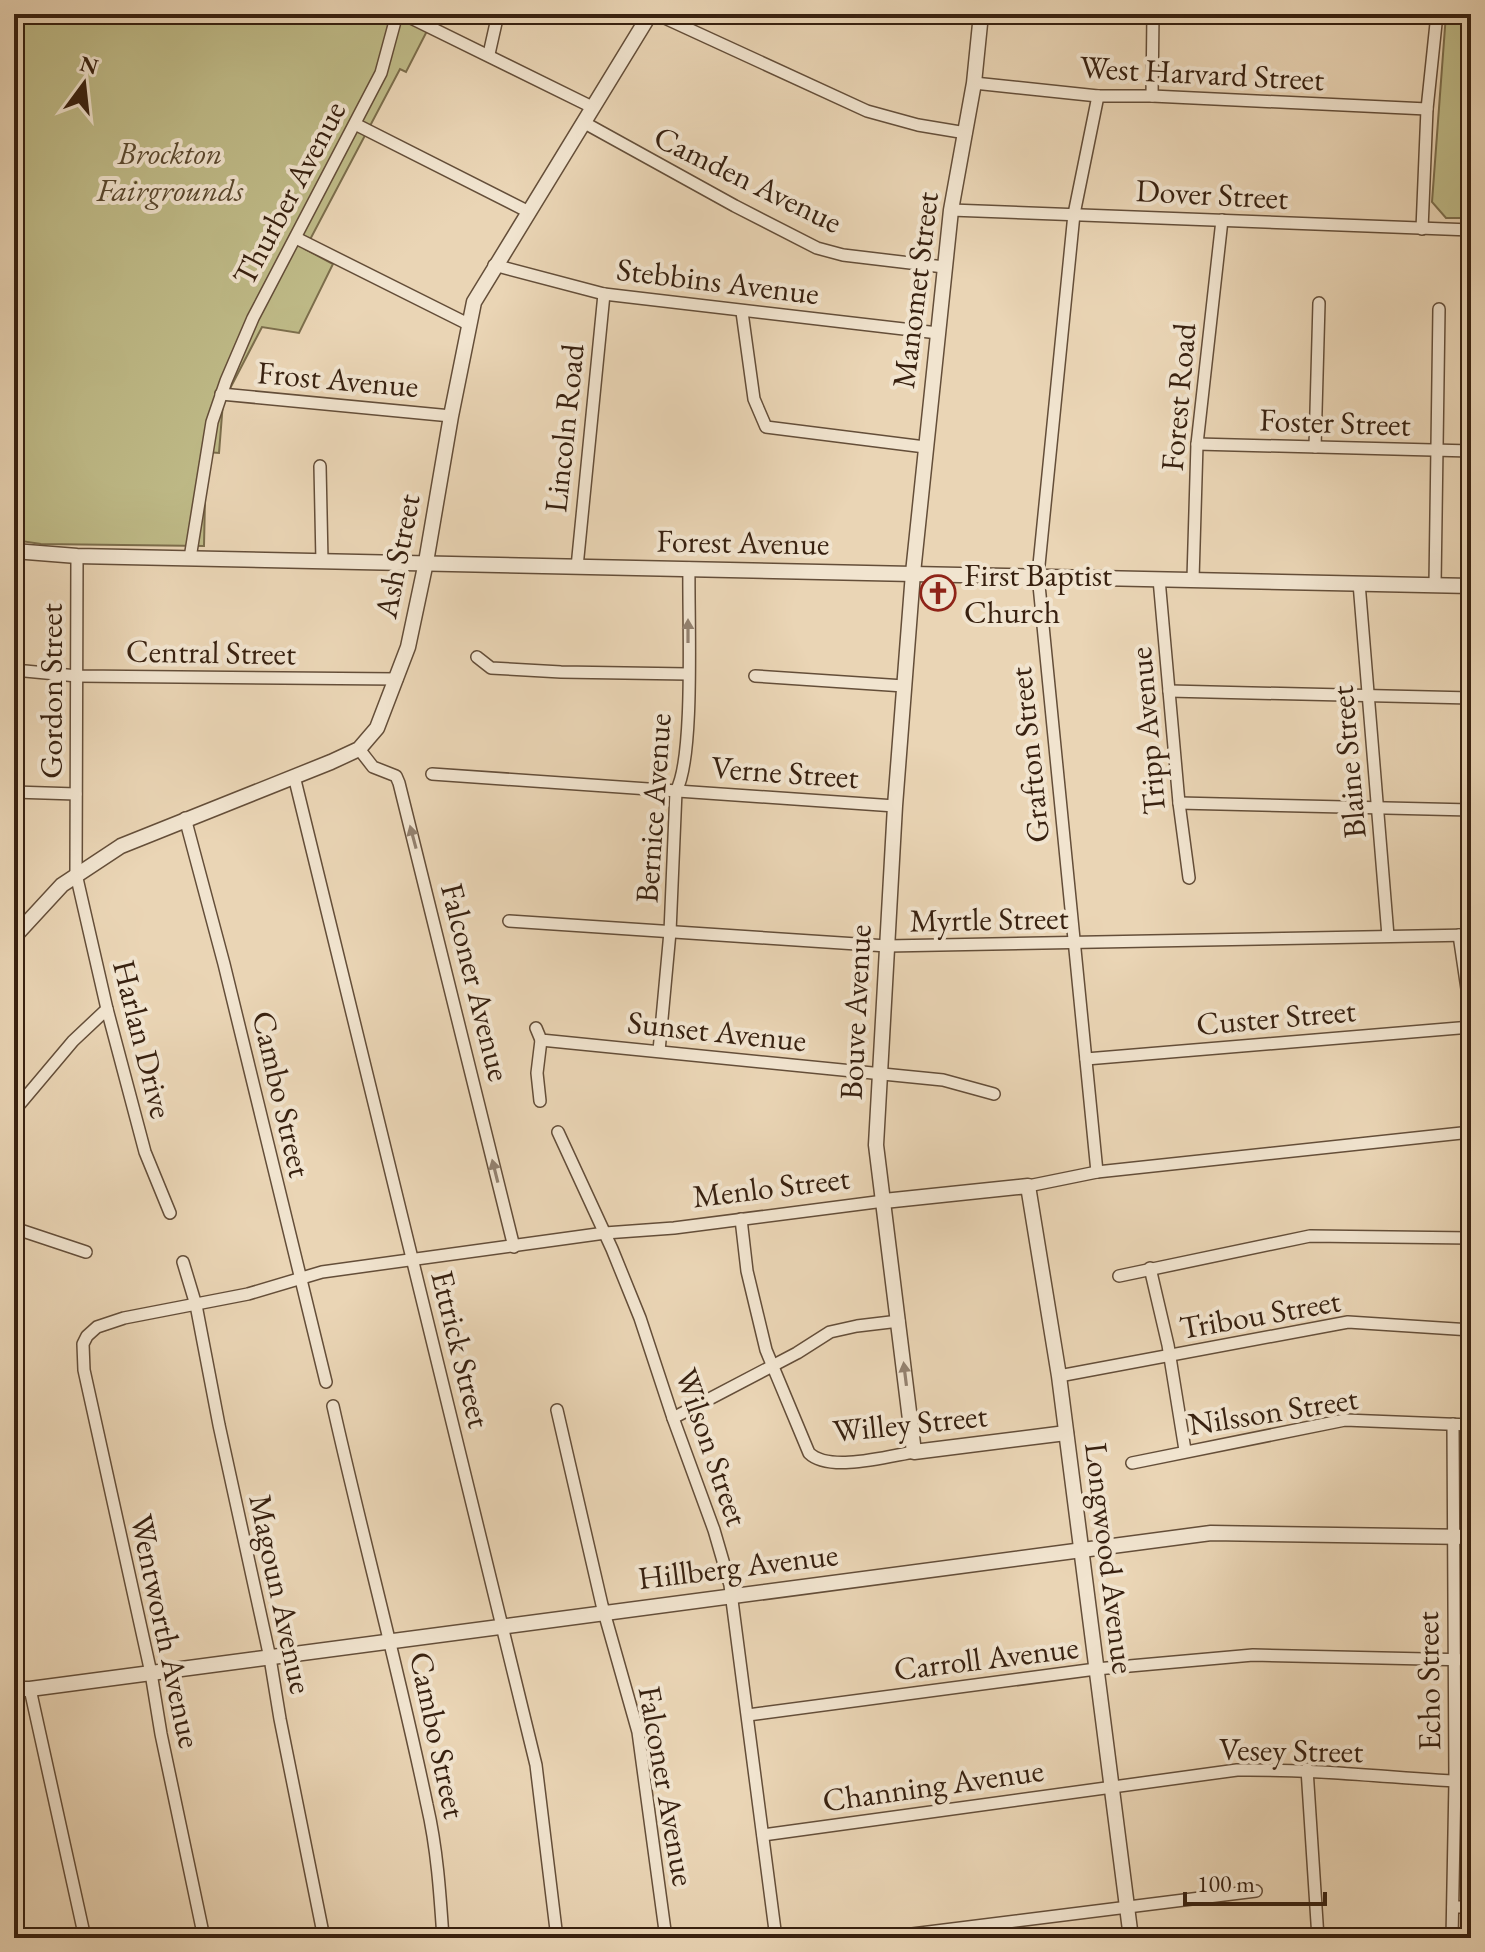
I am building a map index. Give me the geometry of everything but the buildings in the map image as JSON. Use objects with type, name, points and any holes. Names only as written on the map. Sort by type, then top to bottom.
[{"type":"street","points":[[400,14],[489,54],[592,107]]},
{"type":"street","name":"Thurber Avenue","points":[[190,558],[212,422],[221,394],[253,318],[381,73],[400,14]]},
{"type":"street","points":[[489,54],[498,14]]},
{"type":"street","name":"Ash Street","points":[[359,749],[377,728],[412,631],[474,302],[650,14]]},
{"type":"street","points":[[656,14],[867,111],[918,125],[966,133]]},
{"type":"street","name":"Manomet Street","points":[[913,573],[944,267],[974,83],[981,14]]},
{"type":"street","points":[[1152,96],[1153,14]]},
{"type":"street","points":[[1422,229],[1427,109],[1437,14]]},
{"type":"street","name":"West Harvard Street","points":[[974,83],[1098,96],[1427,109]]},
{"type":"street","name":"Grafton Street","points":[[1097,1172],[1038,575],[1074,214],[1098,96]]},
{"type":"street","name":"Camden Avenue","points":[[583,122],[817,248],[843,255],[944,267]]},
{"type":"street","points":[[355,124],[527,211]]},
{"type":"street","name":"Dover Street","points":[[951,210],[1471,230]]},
{"type":"street","name":"Forest Road","points":[[1193,579],[1197,444],[1222,220]]},
{"type":"street","points":[[296,238],[468,324]]},
{"type":"street","name":"Stebbins Avenue","points":[[494,265],[604,294],[938,333]]},
{"type":"street","name":"Lincoln Road","points":[[577,567],[604,294]]},
{"type":"street","points":[[1315,447],[1319,303]]},
{"type":"street","points":[[1435,585],[1439,309]]},
{"type":"street","points":[[742,312],[754,399],[766,427],[925,447]]},
{"type":"street","name":"Frost Avenue","points":[[221,394],[451,416]]},
{"type":"street","name":"Foster Street","points":[[1197,444],[1471,451]]},
{"type":"street","points":[[320,466],[322,561]]},
{"type":"street","name":"Forest Avenue","points":[[14,551],[77,556],[1471,586]]},
{"type":"street","name":"Gordon Street","points":[[76,874],[77,556]]},
{"type":"street","name":"Bernice Avenue","points":[[659,1051],[670,932],[676,791],[683,775],[687,730],[689,568]]},
{"type":"street","name":"Bouve Avenue","points":[[913,573],[895,806],[876,1145],[914,1452]]},
{"type":"street","name":"Tripp Avenue","points":[[1159,579],[1179,803],[1189,878]]},
{"type":"street","name":"Blaine Street","points":[[1359,583],[1388,936]]},
{"type":"street","points":[[477,657],[491,668],[688,674]]},
{"type":"street","name":"Central Street","points":[[25,671],[77,676],[397,679]]},
{"type":"street","points":[[755,676],[904,686]]},
{"type":"street","points":[[1169,691],[1471,698]]},
{"type":"street","points":[[14,937],[56,890],[121,846],[359,749]]},
{"type":"street","name":"Falconer Avenue","points":[[359,749],[373,767],[396,776],[399,783],[514,1247]]},
{"type":"street","name":"Verne Street","points":[[432,774],[895,806]]},
{"type":"street","name":"Ettrick Street","points":[[294,776],[536,1765],[557,1938]]},
{"type":"street","points":[[14,792],[76,794]]},
{"type":"street","points":[[1179,803],[1471,810]]},
{"type":"street","name":"Cambo Street","points":[[185,818],[224,964],[326,1382]]},
{"type":"street","name":"Harlan Drive","points":[[76,874],[107,1009],[145,1152],[170,1213]]},
{"type":"street","name":"Myrtle Street","points":[[509,921],[887,946],[1465,935]]},
{"type":"street","points":[[1465,935],[1471,1016]]},
{"type":"street","points":[[14,1111],[73,1041],[107,1009]]},
{"type":"street","name":"Custer Street","points":[[1086,1059],[1471,1027]]},
{"type":"street","name":"Sunset Avenue","points":[[540,1101],[538,1034],[659,1051],[943,1080],[994,1094]]},
{"type":"street","name":"Wilson Street","points":[[558,1132],[605,1233],[647,1336],[714,1530],[733,1596],[776,1938]]},
{"type":"street","name":"Menlo Street","points":[[87,1336],[97,1327],[124,1318],[248,1294],[300,1277],[412,1260],[605,1233],[1028,1186],[1097,1172],[1471,1132]]},
{"type":"street","name":"Longwood Avenue","points":[[1028,1186],[1059,1376],[1131,1938]]},
{"type":"street","points":[[741,1219],[750,1286],[771,1366]]},
{"type":"street","points":[[14,1228],[86,1252]]},
{"type":"street","points":[[1119,1276],[1310,1236],[1471,1238]]},
{"type":"street","name":"Magoun Avenue","points":[[183,1262],[196,1305],[227,1467],[270,1658],[324,1938]]},
{"type":"street","points":[[1150,1268],[1170,1356],[1185,1450]]},
{"type":"street","points":[[673,1418],[830,1332],[899,1321]]},
{"type":"street","name":"Tribou Street","points":[[1059,1376],[1348,1322],[1471,1330]]},
{"type":"street","name":"Wentworth Avenue","points":[[87,1336],[82,1348],[84,1370],[151,1673],[204,1938]]},
{"type":"street","name":"Willey Street","points":[[771,1366],[803,1442],[814,1458],[838,1463],[1066,1433]]},
{"type":"street","name":"Cambo Street","points":[[333,1406],[428,1806],[443,1938]]},
{"type":"street","name":"Falconer Avenue","points":[[557,1410],[641,1748],[666,1938]]},
{"type":"street","name":"Nilsson Street","points":[[1132,1463],[1345,1420],[1471,1425]]},
{"type":"street","name":"Echo Street","points":[[1452,1938],[1455,1781],[1453,1424]]},
{"type":"street","name":"Hillberg Avenue","points":[[14,1689],[1211,1533],[1471,1537]]},
{"type":"street","name":"Carroll Avenue","points":[[748,1715],[1096,1669],[1253,1655],[1471,1660]]},
{"type":"street","points":[[30,1689],[85,1938]]},
{"type":"street","points":[[1307,1769],[1318,1938]]},
{"type":"street","name":"Vesey Street","points":[[1111,1786],[1237,1770],[1307,1769],[1375,1777],[1471,1782]]},
{"type":"street","name":"Channing Avenue","points":[[763,1835],[1111,1786]]},
{"type":"street","points":[[880,1938],[1256,1891]]},
{"type":"street","points":[[1453,1907],[1471,1907]]},
{"type":"green space","name":"Brockton Fairgrounds","points":[[14,14],[393,14],[427,31],[406,72],[400,69],[305,249],[333,264],[299,333],[262,327],[223,402],[219,453],[206,452],[204,546],[41,544],[14,540]]},
{"type":"green space","points":[[1446,14],[1471,14],[1471,218],[1446,218],[1432,202]]},
{"type":"place","name":"First Baptist Church","points":[[938,593]]}]
